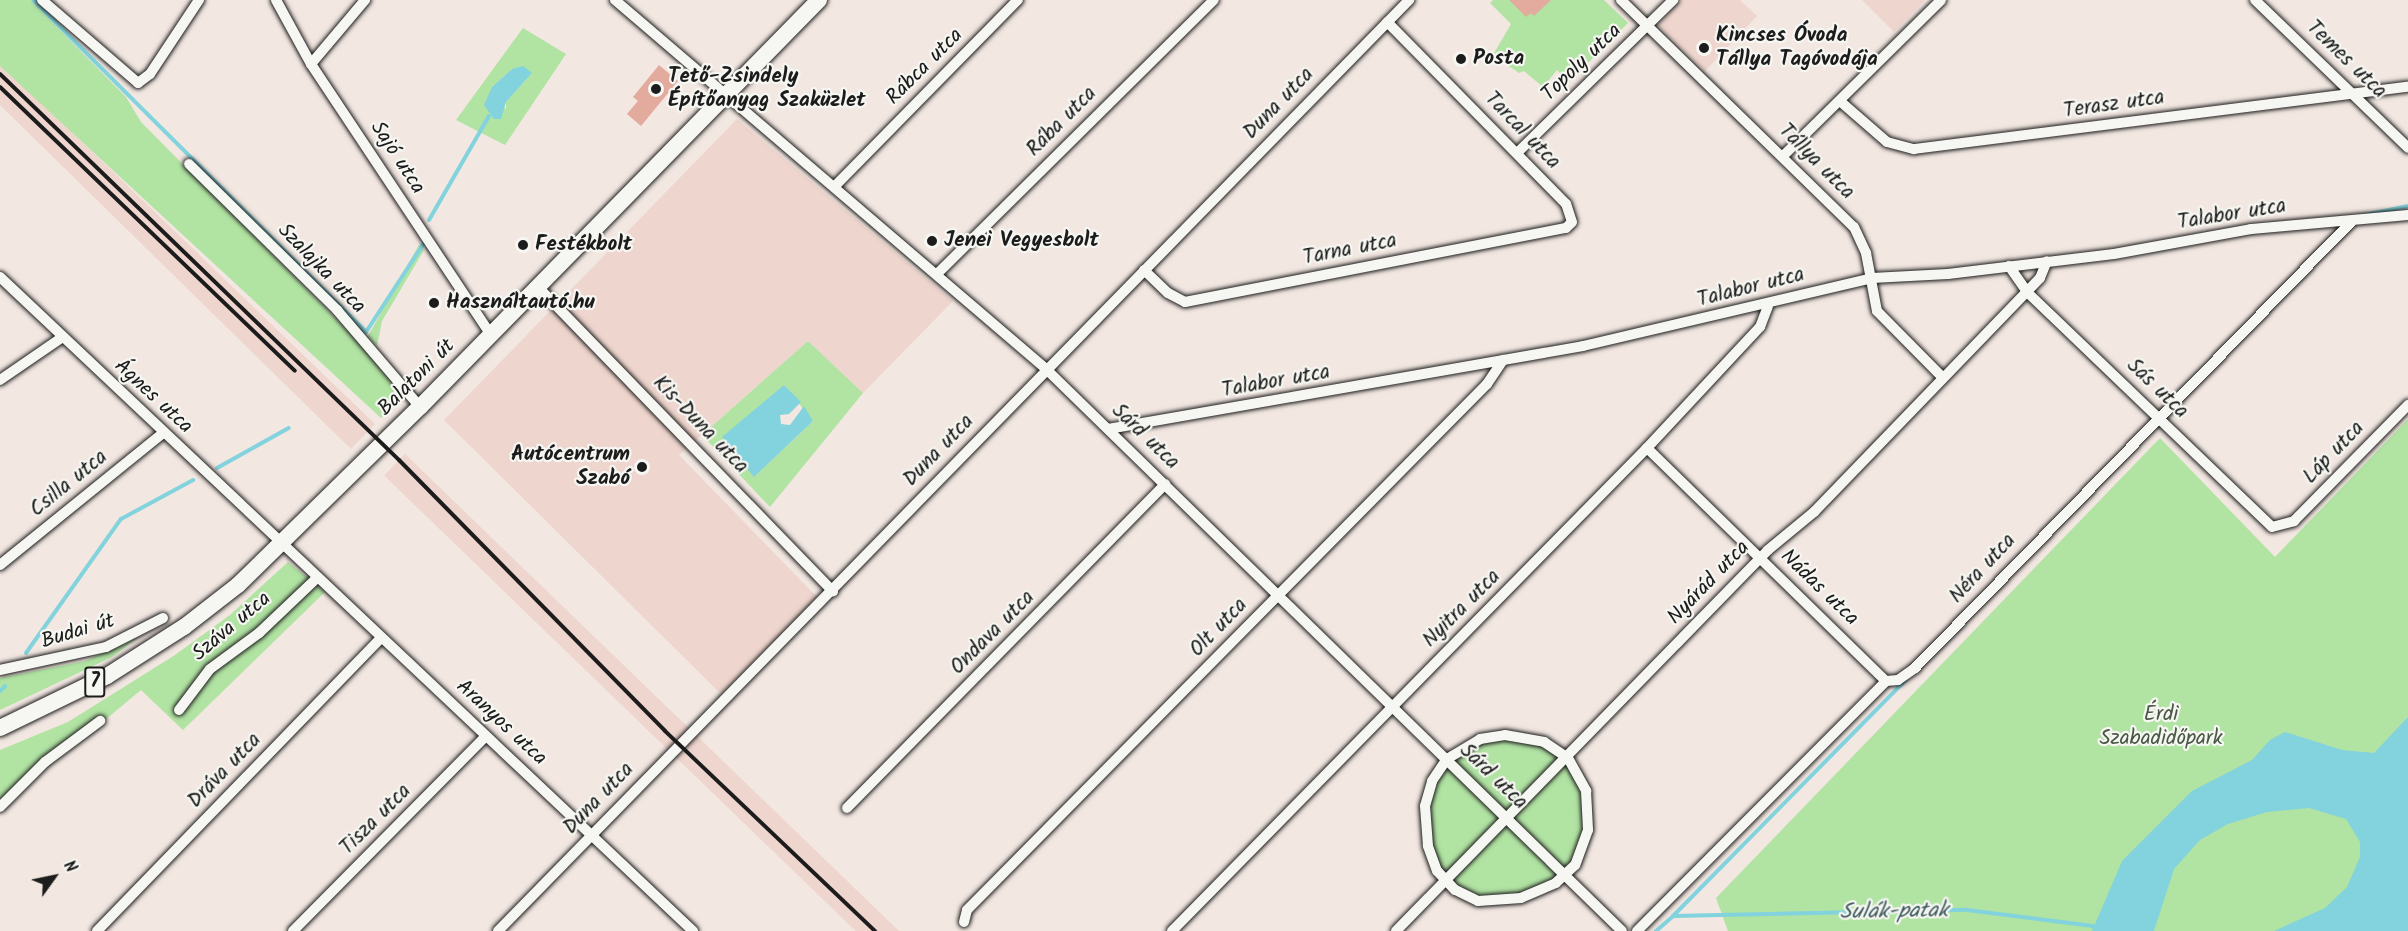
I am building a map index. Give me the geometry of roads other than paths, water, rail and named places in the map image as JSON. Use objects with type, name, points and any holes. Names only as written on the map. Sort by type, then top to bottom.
[{"type":"main road","name":"Balatoni út","points":[[0,728],[107,676],[184,627],[282,544],[420,407],[819,0]]},
{"type":"street","points":[[42,0],[138,82],[150,74],[199,0]]},
{"type":"street","name":"Sajó utca","points":[[276,0],[312,64],[491,335]]},
{"type":"street","points":[[312,64],[365,0]]},
{"type":"street","name":"Rábca utca","points":[[835,186],[1018,0]]},
{"type":"street","name":"Rába utca","points":[[938,273],[1214,0]]},
{"type":"street","name":"Duna utca","points":[[498,931],[833,591],[1045,368],[1409,0]]},
{"type":"street","name":"Tállya utca","points":[[1620,0],[1854,227],[1872,278],[1877,311],[1941,376]]},
{"type":"street","name":"Topoly utca","points":[[1517,153],[1673,0]]},
{"type":"street","points":[[1783,156],[1841,102],[1941,0]]},
{"type":"street","name":"Temes utca","points":[[2255,0],[2354,93],[2408,148]]},
{"type":"street","name":"Sárd utca","points":[[621,2],[727,95],[938,273],[1045,368],[1622,931]]},
{"type":"street","name":"Tarcal utca","points":[[1387,22],[1566,204],[1572,222]]},
{"type":"street","name":"Terasz utca","points":[[1841,102],[1887,142],[1914,149],[2408,87]]},
{"type":"street","name":"Szalajka utca","points":[[189,164],[337,310],[420,407]]},
{"type":"street","name":"Talabor utca","points":[[1108,429],[1503,360],[1768,306],[1872,278],[2009,266],[2251,229],[2351,222],[2408,215]]},
{"type":"street","name":"Tarna utca","points":[[1144,270],[1167,293],[1185,302],[1545,235],[1572,222]]},
{"type":"street","name":"Néra utca","points":[[1636,931],[1886,681],[1898,680],[1915,668],[2351,222]]},
{"type":"street","name":"Nyárád utca","points":[[1396,931],[1761,559],[1814,512],[1941,376],[2027,291],[2047,261]]},
{"type":"street","name":"Sás utca","points":[[2009,266],[2027,291],[2264,522],[2272,527],[2286,526]]},
{"type":"street","name":"Ágnes utca","points":[[0,277],[61,338],[282,544]]},
{"type":"street","name":"Kis-Duna utca","points":[[538,287],[833,591]]},
{"type":"street","name":"Nyitra utca","points":[[1172,931],[1647,448],[1760,327],[1768,306]]},
{"type":"street","points":[[0,380],[61,338]]},
{"type":"street","name":"Olt utca","points":[[964,922],[967,910],[1487,384],[1503,360]]},
{"type":"street","name":"Láp utca","points":[[2286,526],[2408,405]]},
{"type":"street","name":"Csilla utca","points":[[0,565],[163,433]]},
{"type":"street","name":"Nádas utca","points":[[1647,448],[1886,681]]},
{"type":"street","name":"Ondava utca","points":[[847,808],[1166,484]]},
{"type":"street","name":"Aranyos utca","points":[[282,544],[693,931]]},
{"type":"street","name":"Száva utca","points":[[179,710],[210,669],[259,633],[317,578]]},
{"type":"street","name":"Budai út","points":[[0,670],[106,647],[163,618]]},
{"type":"street","name":"Dráva utca","points":[[97,931],[381,638]]},
{"type":"street","points":[[0,807],[45,762],[100,721]]},
{"type":"street","points":[[1505,735],[1544,742],[1568,758],[1582,779],[1589,817],[1583,849],[1566,876],[1533,895],[1497,902],[1478,901],[1444,882],[1431,859],[1425,818],[1432,781],[1447,759],[1479,739],[1505,735]]},
{"type":"street","name":"Tisza utca","points":[[293,931],[486,736]]},
{"type":"water","points":[[523,66],[532,73],[506,102],[501,119],[494,119],[484,105],[492,87],[512,69]]},
{"type":"water","points":[[784,385],[801,402],[789,414],[780,415],[781,424],[790,425],[804,406],[813,421],[754,477],[722,437]]},
{"type":"water","points":[[2408,717],[2408,931],[2274,931],[2325,908],[2347,887],[2360,857],[2360,842],[2346,819],[2309,808],[2267,812],[2228,824],[2200,840],[2174,869],[2154,931],[2092,931],[2122,861],[2192,791],[2252,760],[2270,740],[2285,732],[2342,750],[2374,753]]},
{"type":"waterway","points":[[33,0],[366,332],[424,243]]},
{"type":"waterway","points":[[429,220],[489,116]]},
{"type":"waterway","name":"Sulák-patak","points":[[2365,215],[2408,206]]},
{"type":"waterway","points":[[217,468],[289,428]]},
{"type":"waterway","points":[[26,653],[121,519],[193,480]]},
{"type":"waterway","points":[[1673,916],[1906,680]]},
{"type":"waterway","points":[[0,691],[5,686]]},
{"type":"waterway","name":"Sulák-patak","points":[[1656,931],[1673,916],[1967,910],[2093,926],[2098,931]]},
{"type":"railway","points":[[0,74],[399,460],[665,731],[875,931]]},
{"type":"railway","points":[[0,87],[295,371]]},
{"type":"place","name":"Kincses Óvoda Tállya Tagóvodája","points":[[1704,48]]},
{"type":"place","name":"Posta","points":[[1461,59]]},
{"type":"place","name":"Tető-Zsindely Építőanyag Szaküzlet","points":[[656,89]]},
{"type":"place","name":"Jenei Vegyesbolt","points":[[932,241]]},
{"type":"place","name":"Festékbolt","points":[[523,245]]},
{"type":"place","name":"Használtautó.hu","points":[[434,303]]},
{"type":"place","name":"Autócentrum Szabó","points":[[642,467]]},
{"type":"park label","name":"Érdi Szabadidőpark","points":[[2161,727]]}]
